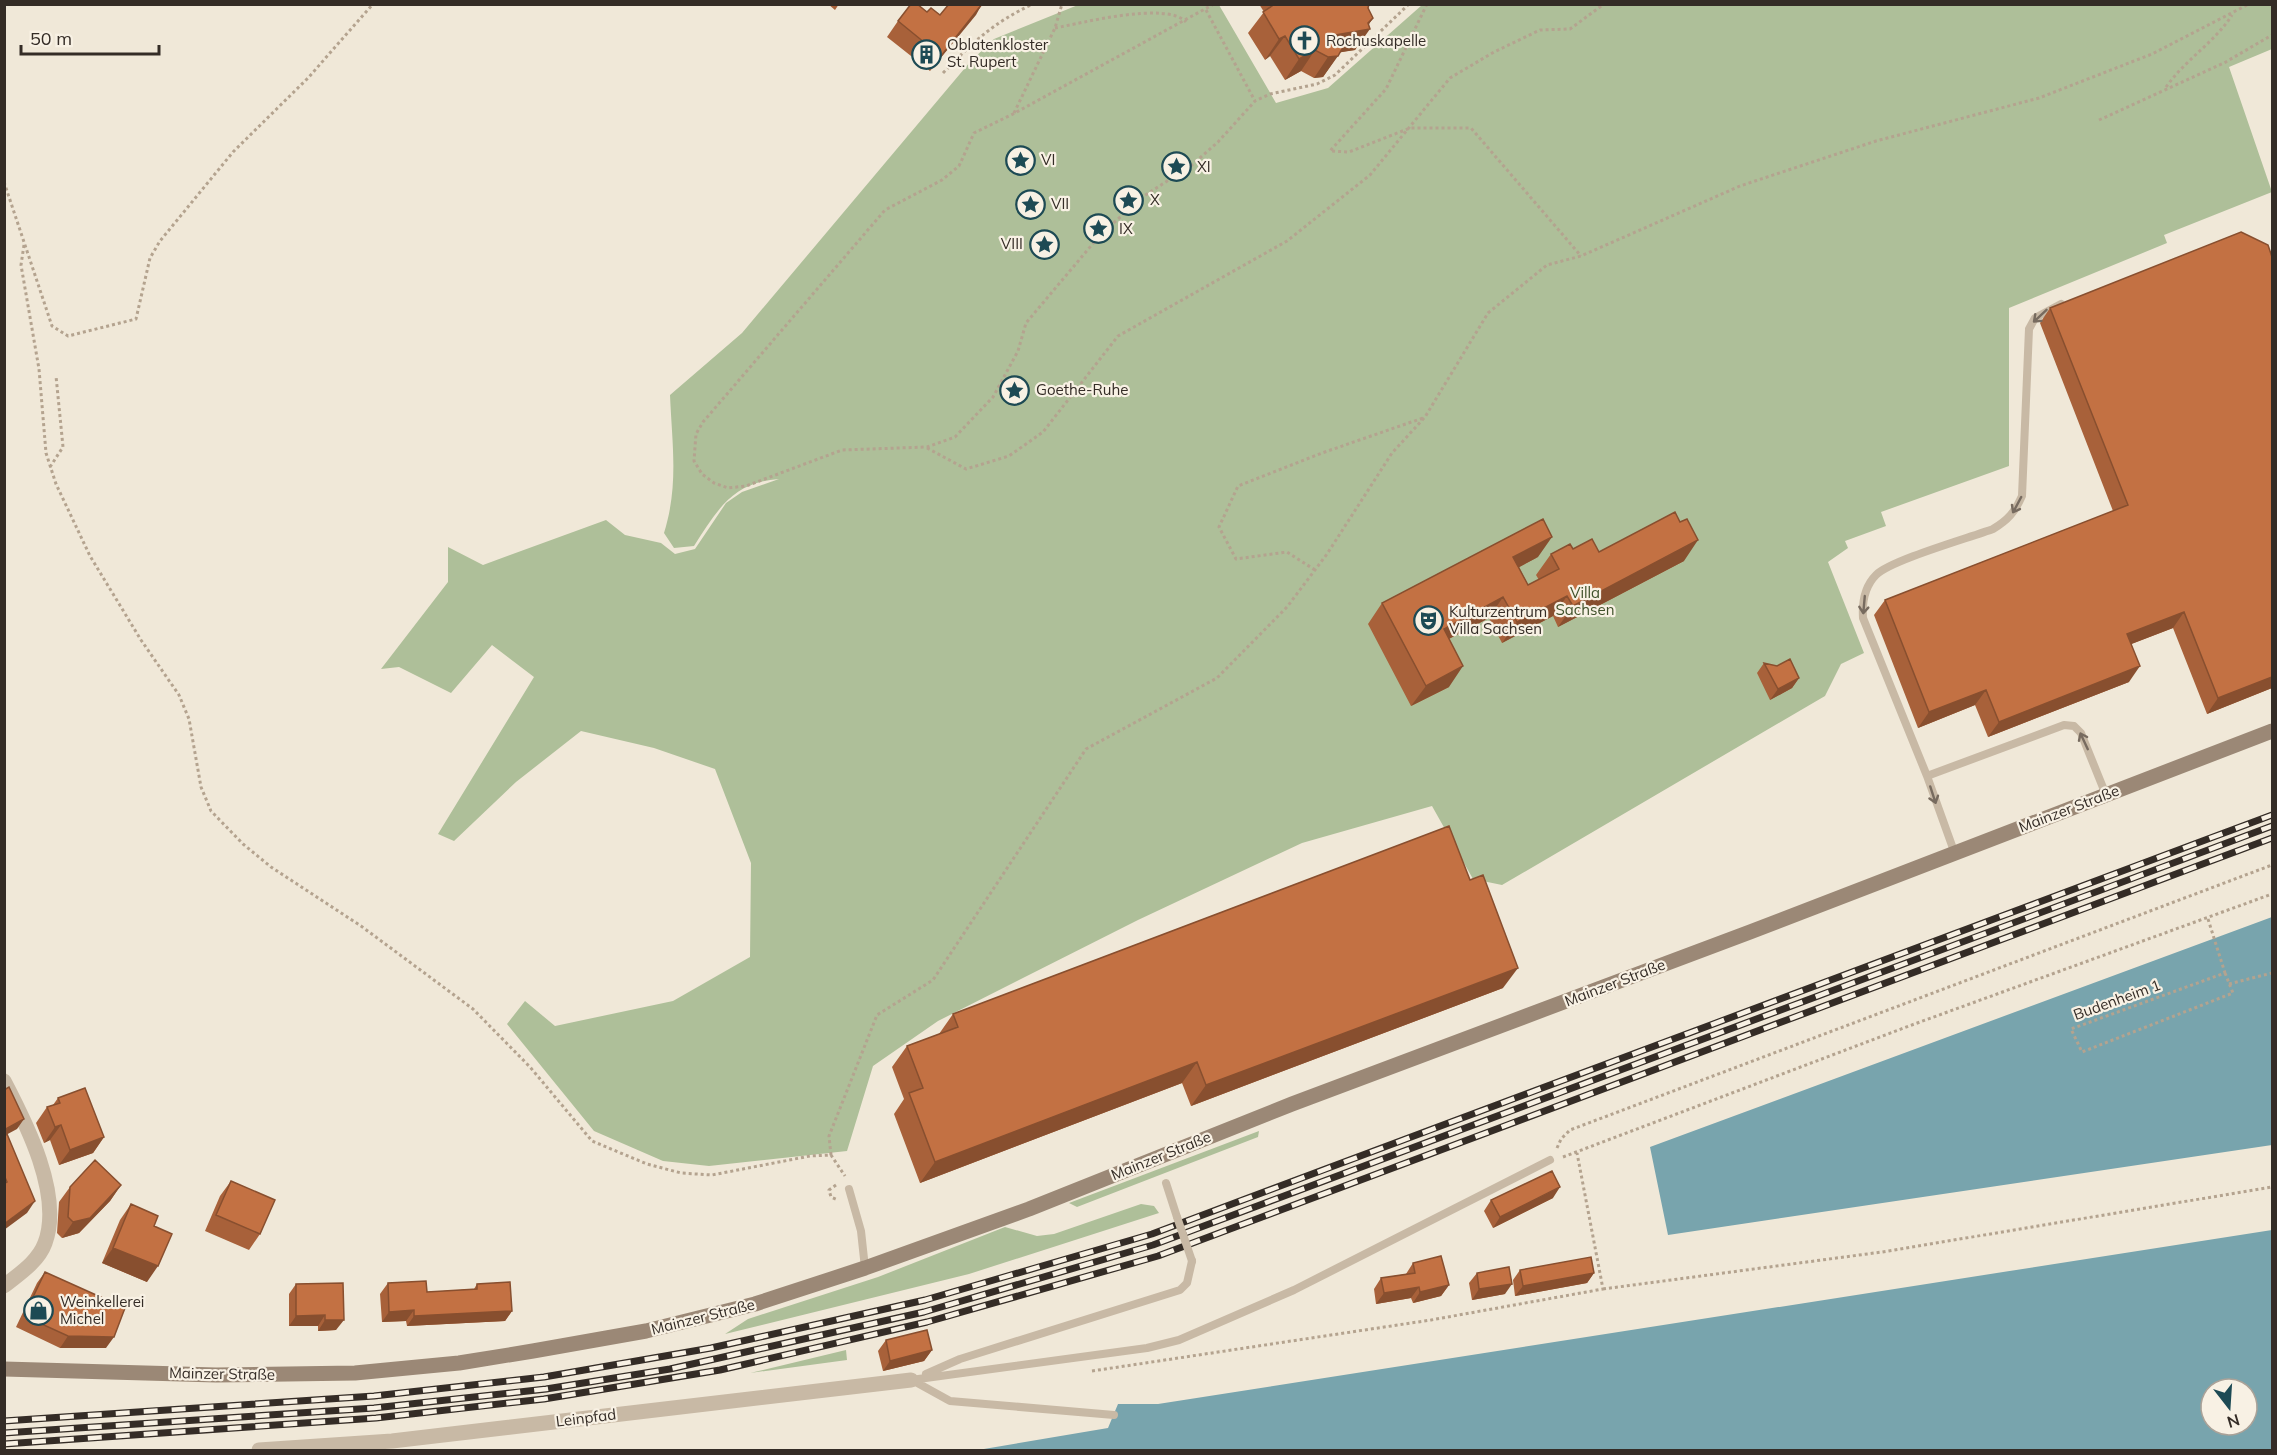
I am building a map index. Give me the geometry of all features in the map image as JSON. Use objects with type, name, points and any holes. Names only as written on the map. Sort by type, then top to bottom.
[{"type":"main road","name":"Mainzer Straße","points":[[4,1369],[299,1375],[459,1363],[646,1331],[699,1319],[865,1269],[1029,1209],[1292,1104],[1955,854],[2272,731]]},
{"type":"street","points":[[4,1081],[21,1114],[45,1174],[49,1202],[45,1243],[34,1262],[4,1286]]},
{"type":"street","name":"Leinpfad","points":[[259,1450],[392,1442],[911,1380]]},
{"type":"lane","points":[[1955,854],[1927,776],[1863,618],[1863,603],[1868,586],[1877,574],[1894,565],[1993,529],[2007,521],[2016,510],[2022,496],[2029,329],[2035,318],[2047,309],[2069,301]]},
{"type":"lane","points":[[1927,776],[2064,725],[2074,726],[2081,733],[2106,795]]},
{"type":"lane","points":[[911,1380],[1147,1348],[1179,1340],[1294,1290],[1550,1160]]},
{"type":"lane","points":[[911,1380],[960,1359],[1179,1290],[1187,1283],[1192,1261],[1166,1183]]},
{"type":"lane","points":[[849,1189],[861,1231],[865,1269]]},
{"type":"lane","points":[[911,1380],[950,1401],[1114,1415]]},
{"type":"path","points":[[4,182],[52,326],[68,336],[136,319],[150,258],[160,241],[233,152],[308,78],[373,4]]},
{"type":"path","points":[[943,73],[986,31],[1010,15],[1033,4]]},
{"type":"path","points":[[1013,114],[1055,28],[1062,4]]},
{"type":"path","points":[[1214,4],[1186,22],[974,133],[959,166],[942,180],[885,210],[703,422],[696,435],[694,461],[702,474],[714,483],[728,488],[746,486],[842,450],[927,447],[955,437],[993,397],[1018,351],[1026,323],[1101,234],[1144,196],[1192,165],[1218,142],[1255,101],[1270,94],[1317,84],[1335,75],[1409,4]]},
{"type":"path","points":[[1427,4],[1386,89],[1330,151],[1349,152],[1410,129],[1471,128],[1581,256]]},
{"type":"path","points":[[927,447],[966,469],[1009,456],[1043,432],[1118,336],[1287,241],[1370,175],[1450,78],[1494,52],[1540,30],[1570,29],[1604,4]]},
{"type":"path","points":[[849,1189],[842,1169],[831,1155],[830,1136],[877,1015],[933,980],[1086,749],[1217,678],[1287,607],[1315,570],[1392,453],[1425,417],[1488,313],[1547,265],[1581,256],[1740,186],[1876,141],[2039,98],[2152,54],[2249,4]]},
{"type":"path","points":[[1206,10],[1255,101]]},
{"type":"path","points":[[1055,28],[1139,14],[1168,12],[1180,16],[1186,22]]},
{"type":"path","points":[[2165,88],[2182,65],[2224,28],[2234,12]]},
{"type":"path","points":[[2099,120],[2224,63],[2272,35]]},
{"type":"path","points":[[24,245],[21,265],[39,369],[40,411],[50,467],[90,556],[141,640],[179,695],[189,719],[201,787],[211,811],[243,844],[270,867],[361,926],[473,1009],[530,1067],[592,1141],[647,1164],[681,1173],[712,1175],[810,1156],[831,1155]]},
{"type":"path","points":[[50,467],[63,447],[56,376]]},
{"type":"path","points":[[1315,570],[1287,552],[1236,559],[1219,527],[1238,486],[1322,453],[1425,417]]},
{"type":"path","points":[[1550,1160],[1561,1139],[1570,1130],[2272,865]]},
{"type":"path","points":[[1550,1160],[1577,1153],[1909,1026],[2272,894]]},
{"type":"path","points":[[2208,919],[2229,984],[2272,973]]},
{"type":"path","name":"Budenheim 1","points":[[2225,973],[2071,1029],[2082,1052],[2233,993],[2229,984]]},
{"type":"path","points":[[1577,1153],[1603,1289]]},
{"type":"path","points":[[1083,1372],[1431,1320],[1603,1289],[1882,1252],[2272,1187]]},
{"type":"green space","name":"Villa Sachsen","points":[[1078,5],[1219,5],[1276,103],[1328,88],[1422,5],[2272,5],[2272,49],[2229,67],[2272,192],[2164,235],[2167,243],[2009,308],[2009,466],[1881,512],[1886,526],[1845,541],[1848,548],[1828,562],[1864,653],[1841,664],[1825,696],[1502,885],[1473,879],[1432,806],[1302,843],[1138,920],[938,1021],[873,1066],[847,1151],[709,1166],[663,1161],[594,1131],[507,1024],[525,1001],[555,1026],[673,1001],[750,957],[751,863],[715,769],[654,748],[581,731],[516,782],[454,841],[438,834],[534,677],[492,645],[451,693],[399,667],[381,669],[448,582],[448,547],[483,565],[606,520],[625,535],[661,543],[675,554],[695,549],[726,503],[742,492],[779,479],[763,481],[738,492],[728,500],[719,510],[694,546],[674,548],[664,533],[672,498],[673,481],[670,395],[742,333],[970,62],[994,39]]},
{"type":"green space","points":[[1259,1131],[1258,1137],[1077,1207],[1069,1203]]},
{"type":"green space","points":[[1141,1204],[1154,1206],[1159,1213],[969,1274],[725,1334],[748,1319],[878,1277],[1005,1227],[1037,1236],[1054,1234]]},
{"type":"green space","points":[[846,1350],[847,1360],[750,1373]]},
{"type":"water","points":[[2272,917],[2272,1145],[1668,1235],[1650,1147]]},
{"type":"water","points":[[2272,1230],[2272,1450],[978,1450],[1108,1428],[1118,1404],[1158,1404]]},
{"type":"building","points":[[911,4],[917,4],[927,12],[931,8],[940,15],[949,4],[982,4],[941,56],[898,21]]},
{"type":"building","points":[[1275,4],[1369,4],[1368,8],[1373,18],[1368,23],[1370,29],[1335,35],[1343,47],[1338,56],[1328,57],[1315,50],[1299,59],[1285,36],[1279,39],[1263,12]]},
{"type":"building","points":[[2241,232],[2268,245],[2272,257],[2272,677],[2218,698],[2184,612],[2127,634],[2140,666],[1999,722],[1986,690],[1929,712],[1885,600],[2128,505],[2050,308]]},
{"type":"building","name":"Kulturzentrum Villa Sachsen","points":[[1675,512],[1680,522],[1687,519],[1698,540],[1573,606],[1567,596],[1517,622],[1503,597],[1444,629],[1463,666],[1426,686],[1382,603],[1543,519],[1552,537],[1513,557],[1528,585],[1559,569],[1551,554],[1570,544],[1573,549],[1592,539],[1599,552]]},
{"type":"building","points":[[1790,659],[1799,678],[1778,689],[1764,663],[1777,666]]},
{"type":"building","points":[[1449,826],[1470,880],[1483,875],[1518,968],[1206,1085],[1197,1062],[935,1162],[909,1093],[923,1088],[907,1046],[958,1027],[953,1014]]},
{"type":"building","points":[[9,1087],[24,1119],[4,1130],[4,1090]]},
{"type":"building","points":[[85,1088],[104,1137],[70,1150],[61,1125],[55,1127],[47,1107],[60,1103],[58,1098]]},
{"type":"building","points":[[7,1134],[35,1201],[4,1224],[4,1184],[7,1182],[4,1175],[4,1136]]},
{"type":"building","points":[[95,1160],[121,1185],[90,1218],[73,1222],[68,1217],[70,1187]]},
{"type":"building","points":[[1552,1171],[1560,1187],[1500,1217],[1491,1200]]},
{"type":"building","points":[[231,1181],[275,1200],[260,1234],[216,1215]]},
{"type":"building","points":[[131,1204],[158,1216],[154,1226],[172,1234],[158,1266],[113,1248]]},
{"type":"building","points":[[1441,1256],[1449,1285],[1420,1292],[1419,1287],[1384,1293],[1381,1278],[1415,1273],[1413,1263]]},
{"type":"building","points":[[1591,1257],[1594,1273],[1523,1286],[1520,1270]]},
{"type":"building","points":[[1509,1267],[1512,1284],[1479,1289],[1477,1273]]},
{"type":"building","points":[[45,1272],[125,1308],[114,1337],[68,1336],[24,1316]]},
{"type":"building","points":[[426,1281],[427,1292],[477,1289],[477,1284],[510,1282],[512,1311],[414,1316],[414,1310],[389,1312],[388,1283]]},
{"type":"building","points":[[343,1283],[344,1320],[325,1320],[325,1315],[296,1316],[296,1284]]},
{"type":"building","points":[[927,1330],[932,1350],[890,1361],[886,1340]]},
{"type":"railway","points":[[4,1421],[374,1396],[544,1377],[711,1348],[925,1300],[1152,1234],[2272,815]]},
{"type":"railway","points":[[4,1433],[374,1408],[546,1389],[670,1369],[924,1312],[1153,1245],[2272,826]]},
{"type":"railway","points":[[4,1444],[376,1418],[544,1399],[720,1370],[927,1322],[1158,1256],[2272,838]]},
{"type":"place","name":"Rochuskapelle","points":[[1305,41]]},
{"type":"place","name":"Oblatenkloster St. Rupert","points":[[926,54]]},
{"type":"place","name":"VI","points":[[1020,160]]},
{"type":"place","name":"XI","points":[[1176,167]]},
{"type":"place","name":"X","points":[[1129,200]]},
{"type":"place","name":"VII","points":[[1030,204]]},
{"type":"place","name":"IX","points":[[1098,229]]},
{"type":"place","name":"VIII","points":[[1044,244]]},
{"type":"place","name":"Goethe-Ruhe","points":[[1015,390]]},
{"type":"place","name":"Kulturzentrum Villa Sachsen","points":[[1428,621]]},
{"type":"place","name":"Weinkellerei Michel","points":[[39,1311]]}]
